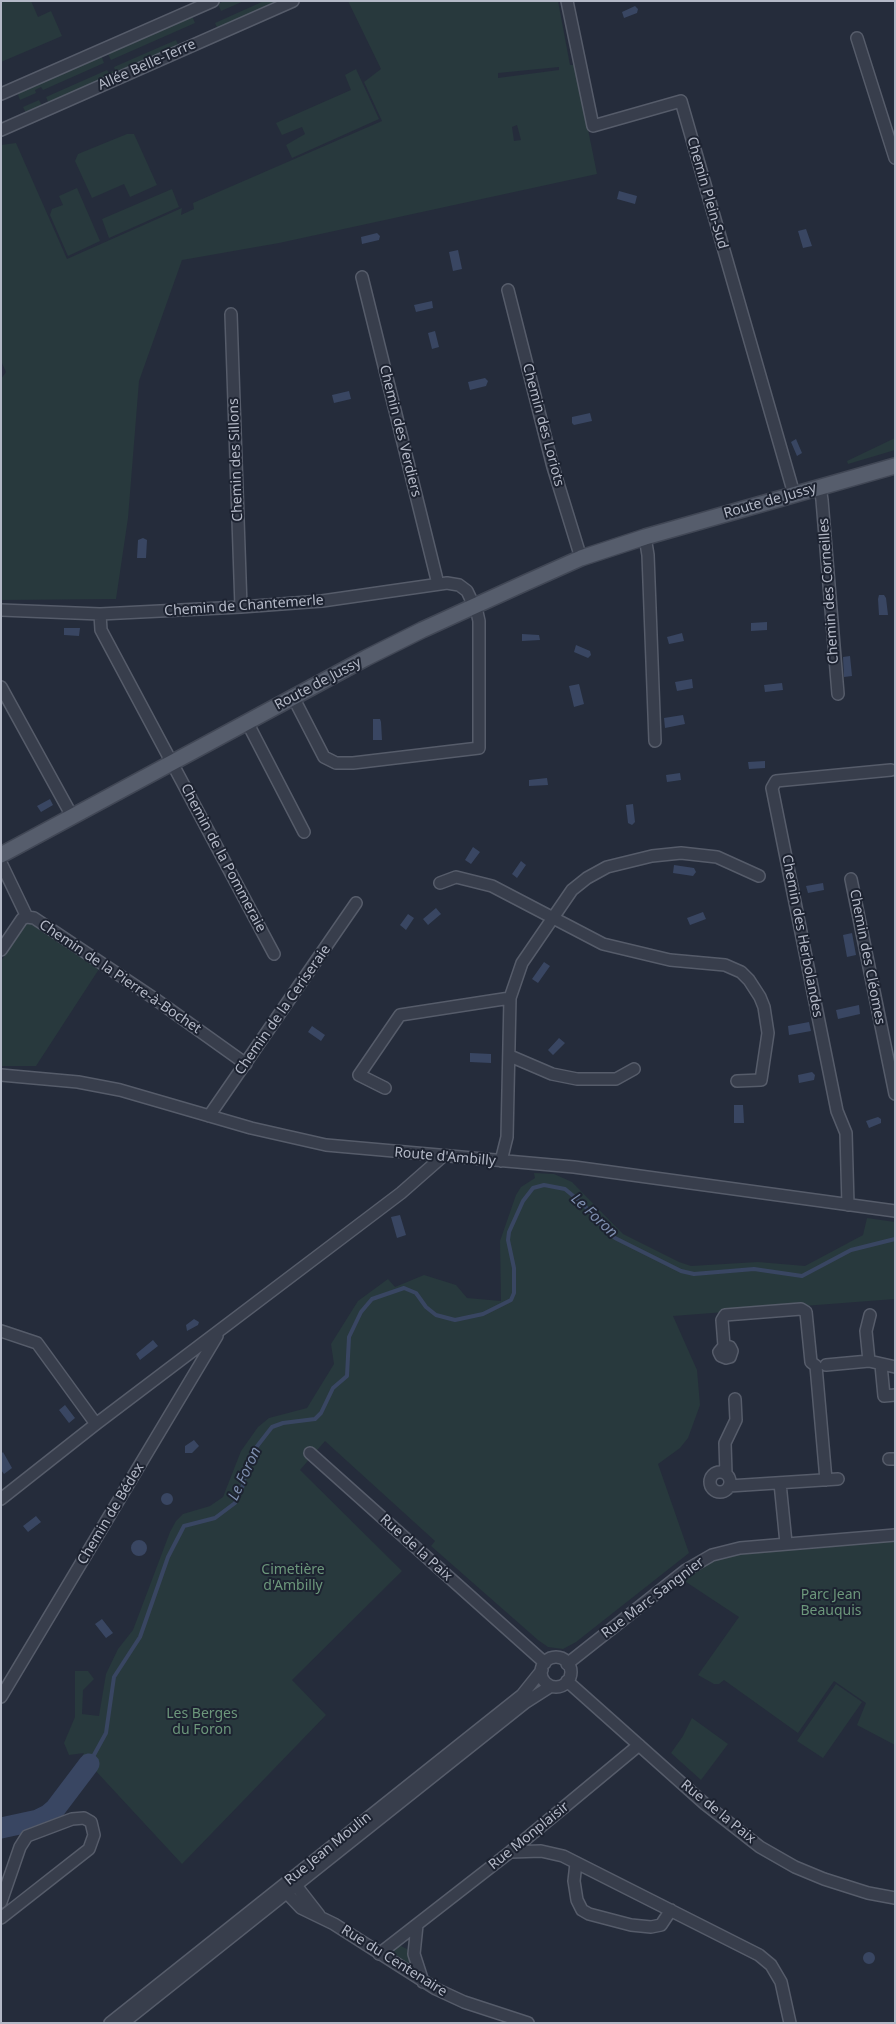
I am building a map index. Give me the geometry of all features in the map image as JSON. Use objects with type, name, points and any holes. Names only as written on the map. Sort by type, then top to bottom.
[{"type":"main road","name":"Route de Jussy","points":[[1,855],[293,697],[474,605],[581,558],[645,537],[895,466]]},
{"type":"street","points":[[1,94],[213,1]]},
{"type":"street","name":"Allée Belle-Terre","points":[[1,130],[293,1]]},
{"type":"street","name":"Chemin Plein-Sud","points":[[567,1],[593,126],[681,101],[794,494]]},
{"type":"street","points":[[857,38],[895,158]]},
{"type":"street","name":"Chemin des Verdiers","points":[[362,277],[438,584]]},
{"type":"street","name":"Chemin des Loriots","points":[[508,290],[553,468],[581,558]]},
{"type":"street","name":"Chemin des Sillons","points":[[231,314],[241,607]]},
{"type":"street","name":"Chemin des Corneilles","points":[[820,487],[838,694]]},
{"type":"street","points":[[645,537],[648,556],[655,741]]},
{"type":"street","name":"Chemin de Chantemerle","points":[[1,610],[100,614],[241,607],[322,601],[454,583],[467,591],[474,605]]},
{"type":"street","points":[[293,697],[324,757],[336,763],[353,763],[479,748],[479,624],[474,605]]},
{"type":"street","name":"Chemin de la Pommeraie","points":[[100,614],[99,626],[274,954]]},
{"type":"street","points":[[1,687],[72,816]]},
{"type":"street","points":[[247,722],[304,832]]},
{"type":"street","name":"Chemin des Herbolandes","points":[[848,1205],[846,1133],[837,1111],[772,788],[776,781],[891,770]]},
{"type":"street","points":[[501,1161],[507,1137],[510,998],[522,963],[572,890],[587,878],[607,867],[643,858],[681,853],[712,855],[759,876]]},
{"type":"street","points":[[1,863],[27,917]]},
{"type":"street","points":[[440,882],[456,878],[492,886],[603,944],[670,960],[725,965],[741,972],[749,980],[764,1007],[767,1020],[768,1046],[761,1080],[737,1081]]},
{"type":"street","name":"Chemin des Cléomes","points":[[851,879],[895,1094]]},
{"type":"street","name":"Chemin de la Ceriseraie","points":[[209,1116],[356,903]]},
{"type":"street","name":"Chemin de la Pierre-à-Bochet","points":[[1,950],[22,919],[27,917],[34,918],[155,999],[246,1064]]},
{"type":"street","points":[[385,1088],[359,1075],[400,1015],[510,998]]},
{"type":"street","points":[[510,1056],[544,1071],[578,1079],[616,1079],[634,1069]]},
{"type":"street","name":"Route d'Ambilly","points":[[1,1075],[87,1084],[154,1098],[209,1116],[278,1135],[326,1145],[442,1157],[574,1167],[895,1210]]},
{"type":"street","name":"Chemin de Bédex","points":[[1,1499],[96,1424],[401,1193],[442,1157]]},
{"type":"street","points":[[724,1346],[722,1320],[725,1315],[801,1310],[806,1312],[811,1362],[816,1366],[832,1479],[729,1486],[721,1492],[715,1490],[711,1485],[714,1475],[720,1472],[726,1474],[730,1479],[729,1486]]},
{"type":"street","points":[[869,1361],[866,1331],[870,1315]]},
{"type":"street","name":"Chemin de Bédex","points":[[1,1697],[220,1330]]},
{"type":"street","points":[[1,1331],[37,1343],[96,1424]]},
{"type":"street","points":[[826,1365],[869,1361],[895,1367]]},
{"type":"street","points":[[881,1365],[884,1396],[895,1395]]},
{"type":"street","points":[[726,1474],[725,1442],[736,1420],[735,1399]]},
{"type":"street","name":"Rue de la Paix","points":[[310,1453],[543,1666]]},
{"type":"street","points":[[780,1483],[786,1543]]},
{"type":"street","name":"Rue Marc Sangnier","points":[[567,1664],[674,1579],[706,1557],[733,1548],[895,1534]]},
{"type":"street","points":[[556,1658],[567,1664],[570,1672],[568,1681],[560,1686],[551,1686],[544,1681],[543,1666],[556,1658]]},
{"type":"street","name":"Rue Jean Moulin","points":[[294,1882],[522,1695],[543,1666]]},
{"type":"street","name":"Rue de la Paix","points":[[568,1681],[725,1821],[771,1854],[824,1880],[868,1893],[895,1898]]},
{"type":"street","name":"Rue Jean Moulin","points":[[110,2023],[526,1702],[551,1686]]},
{"type":"street","name":"Rue Monplaisir","points":[[379,1954],[510,1852],[640,1746]]},
{"type":"street","points":[[1,1902],[20,1847],[27,1836],[72,1819],[84,1818],[91,1822],[94,1835],[89,1849],[1,1918]]},
{"type":"street","points":[[510,1852],[553,1852],[749,1949],[766,1960],[781,1982],[790,2023]]},
{"type":"street","points":[[576,1863],[574,1880],[577,1900],[582,1910],[589,1914],[624,1924],[651,1927],[660,1925],[671,1910]]},
{"type":"street","name":"Rue du Centenaire","points":[[294,1882],[319,1916]]},
{"type":"street","name":"Rue Jean Moulin","points":[[122,2023],[283,1890]]},
{"type":"street","name":"Rue du Centenaire","points":[[283,1890],[298,1906],[319,1916],[423,1982],[456,1999],[528,2023]]},
{"type":"street","points":[[417,1925],[414,1954],[423,1982]]},
{"type":"green space","points":[[1,1],[31,1],[38,17],[51,11],[62,36],[1,62]]},
{"type":"green space","points":[[224,1],[244,1],[221,11],[218,4]]},
{"type":"green space","points":[[264,1],[284,1],[218,30],[215,23]]},
{"type":"green space","points":[[348,1],[558,1],[570,65],[575,65],[597,174],[279,243],[182,260],[139,381],[128,518],[116,599],[1,600],[1,379],[6,372],[1,361],[1,145],[16,143],[67,259],[182,208],[181,215],[194,209],[193,203],[382,121],[364,82],[381,69]],"holes":[[[559,67],[559,70],[498,78],[498,73]],[[517,125],[521,140],[514,141],[512,127]]]},
{"type":"green space","points":[[192,16],[195,23],[111,60],[107,52]]},
{"type":"green space","points":[[176,40],[179,47],[49,104],[46,97],[107,70],[109,73],[115,70],[114,67]]},
{"type":"green space","points":[[101,55],[104,63],[43,90],[41,87],[35,90],[36,93],[20,100],[17,92]]},
{"type":"green space","points":[[356,69],[379,119],[292,158],[286,145],[305,134],[302,127],[282,135],[276,123],[351,90],[345,75]]},
{"type":"green space","points":[[39,100],[43,108],[27,115],[23,107]]},
{"type":"green space","points":[[127,134],[134,134],[157,185],[130,197],[124,184],[92,198],[75,161],[78,154]]},
{"type":"green space","points":[[77,188],[100,241],[68,256],[50,215],[52,209],[63,205],[59,196]]},
{"type":"green space","points":[[172,189],[179,207],[109,238],[102,219]]},
{"type":"green space","points":[[895,438],[895,450],[848,464],[847,461]]},
{"type":"green space","points":[[28,922],[99,969],[36,1066],[1,1066],[1,961]]},
{"type":"green space","points":[[534,1173],[554,1174],[572,1182],[623,1234],[691,1266],[758,1262],[805,1266],[863,1235],[867,1218],[895,1222],[895,1299],[673,1316],[697,1370],[700,1405],[688,1438],[680,1448],[658,1464],[689,1553],[576,1642],[563,1649],[548,1647],[538,1640],[431,1546],[435,1541],[325,1441],[300,1470],[402,1571],[292,1680],[326,1715],[182,1864],[94,1769],[79,1762],[84,1753],[69,1755],[64,1743],[75,1717],[75,1671],[88,1671],[94,1679],[83,1690],[82,1714],[99,1716],[106,1674],[118,1649],[133,1630],[170,1532],[176,1521],[183,1514],[210,1506],[223,1497],[241,1451],[258,1427],[269,1418],[307,1408],[334,1364],[331,1344],[358,1301],[388,1279],[395,1287],[424,1275],[456,1285],[467,1298],[501,1301],[500,1241],[516,1195],[521,1187],[535,1178]]},
{"type":"green space","name":"Parc Jean Beauquis","points":[[895,1535],[895,1745],[857,1725],[866,1703],[834,1681],[798,1733],[724,1680],[719,1684],[714,1684],[698,1675],[739,1617],[677,1576],[706,1557]]},
{"type":"green space","points":[[836,1684],[862,1702],[823,1758],[797,1741]]},
{"type":"green space","points":[[692,1718],[728,1744],[701,1780],[671,1753],[683,1736]]},
{"type":"green space","points":[[53,1816],[49,1824],[23,1829],[21,1834],[1,1837],[1,1831],[46,1821]]},
{"type":"green space","points":[[399,1945],[411,1951],[414,1964],[408,1968],[391,1954],[391,1950]]},
{"type":"water","points":[[635,6],[638,9],[637,13],[624,18],[622,12]]},
{"type":"water","points":[[619,191],[637,196],[635,204],[617,199]]},
{"type":"water","points":[[806,229],[812,246],[803,248],[798,231]]},
{"type":"water","points":[[377,233],[380,236],[379,240],[362,244],[361,237]]},
{"type":"water","points":[[458,250],[462,269],[453,271],[449,252]]},
{"type":"water","points":[[432,301],[433,308],[416,312],[414,305]]},
{"type":"water","points":[[435,331],[439,347],[432,349],[428,333]]},
{"type":"water","points":[[485,378],[488,381],[486,386],[470,390],[468,382]]},
{"type":"water","points":[[349,391],[351,399],[334,403],[332,395]]},
{"type":"water","points":[[590,413],[592,421],[574,425],[572,423],[572,417]]},
{"type":"water","points":[[796,439],[802,453],[797,456],[791,442]]},
{"type":"water","points":[[143,538],[147,540],[146,558],[137,558],[138,540]]},
{"type":"water","points":[[879,595],[884,595],[886,598],[888,615],[879,615]]},
{"type":"water","points":[[767,622],[767,630],[751,631],[751,623]]},
{"type":"water","points":[[64,628],[80,628],[79,636],[64,635]]},
{"type":"water","points":[[682,633],[684,641],[669,644],[667,637]]},
{"type":"water","points":[[522,634],[539,635],[540,640],[522,641]]},
{"type":"water","points":[[576,645],[590,651],[591,655],[588,658],[574,652]]},
{"type":"water","points":[[850,656],[852,676],[844,677],[843,657]]},
{"type":"water","points":[[692,679],[693,688],[677,691],[675,682]]},
{"type":"water","points":[[782,683],[783,690],[765,692],[764,685]]},
{"type":"water","points":[[579,684],[584,704],[574,707],[569,686]]},
{"type":"water","points":[[683,715],[685,724],[665,728],[664,718]]},
{"type":"water","points":[[373,719],[380,719],[382,740],[373,740]]},
{"type":"water","points":[[765,761],[765,768],[749,769],[748,762]]},
{"type":"water","points":[[680,773],[681,780],[667,782],[666,775]]},
{"type":"water","points":[[547,778],[548,785],[529,786],[529,780]]},
{"type":"water","points":[[50,799],[53,805],[41,812],[37,806]]},
{"type":"water","points":[[633,804],[635,822],[632,825],[628,823],[626,805]]},
{"type":"water","points":[[473,847],[480,852],[471,864],[465,860]]},
{"type":"water","points":[[521,861],[526,865],[517,878],[512,874]]},
{"type":"water","points":[[674,865],[694,868],[696,872],[693,876],[673,873]]},
{"type":"water","points":[[823,883],[824,890],[808,893],[806,886]]},
{"type":"water","points":[[436,908],[441,914],[428,925],[423,919]]},
{"type":"water","points":[[703,912],[706,919],[690,925],[687,918]]},
{"type":"water","points":[[408,914],[414,918],[406,930],[400,925]]},
{"type":"water","points":[[852,933],[856,955],[847,957],[843,935]]},
{"type":"water","points":[[544,962],[550,966],[538,983],[532,979]]},
{"type":"water","points":[[859,1005],[860,1014],[838,1019],[836,1010]]},
{"type":"water","points":[[809,1022],[811,1031],[789,1035],[788,1026]]},
{"type":"water","points":[[312,1026],[325,1035],[321,1041],[308,1032]]},
{"type":"water","points":[[559,1038],[565,1043],[553,1055],[548,1050]]},
{"type":"water","points":[[470,1053],[491,1054],[491,1063],[470,1062]]},
{"type":"water","points":[[812,1072],[815,1075],[814,1080],[799,1083],[798,1075]]},
{"type":"water","points":[[734,1105],[743,1105],[744,1123],[734,1123]]},
{"type":"water","points":[[878,1117],[881,1119],[881,1123],[869,1128],[866,1121]]},
{"type":"water","points":[[400,1215],[406,1235],[397,1238],[391,1217]]},
{"type":"water","points":[[194,1319],[199,1322],[198,1325],[187,1331],[186,1325]]},
{"type":"water","points":[[153,1340],[158,1346],[140,1360],[136,1354]]},
{"type":"water","points":[[65,1405],[75,1418],[69,1423],[59,1410]]},
{"type":"water","points":[[194,1440],[199,1446],[192,1453],[185,1453],[185,1446]]},
{"type":"water","points":[[3,1452],[12,1468],[4,1474],[1,1470],[1,1454]]},
{"type":"water","points":[[167,1493],[173,1499],[167,1505],[161,1499]]},
{"type":"water","points":[[36,1516],[41,1522],[28,1532],[23,1526]]},
{"type":"water","points":[[139,1540],[145,1542],[147,1548],[145,1554],[139,1556],[133,1554],[131,1548],[133,1542]]},
{"type":"water","points":[[102,1619],[113,1633],[106,1638],[95,1624]]},
{"type":"water","points":[[871,1952],[874,1953],[874,1963],[867,1964],[864,1963],[863,1956],[864,1953]]},
{"type":"waterway","name":"Le Foron","points":[[89,1764],[106,1733],[114,1677],[140,1637],[168,1557],[184,1526],[215,1518],[235,1503],[242,1488],[251,1454],[272,1427],[283,1423],[315,1419],[321,1413],[333,1388],[347,1376],[349,1337],[361,1312],[372,1299],[404,1288],[416,1293],[426,1307],[436,1315],[455,1320],[483,1314],[511,1300],[514,1293],[514,1268],[508,1240],[509,1232],[523,1201],[533,1188],[544,1185],[565,1189],[584,1205],[605,1230],[615,1238],[681,1271],[694,1274],[754,1269],[802,1276],[851,1250],[895,1239]]},
{"type":"waterway","name":"Le Foron","points":[[1,1828],[38,1820],[48,1815],[55,1809],[89,1764]]},
{"type":"park label","name":"Cimetière d'Ambilly","points":[[293,1578]]},
{"type":"park label","name":"Les Berges du Foron","points":[[202,1722]]}]
